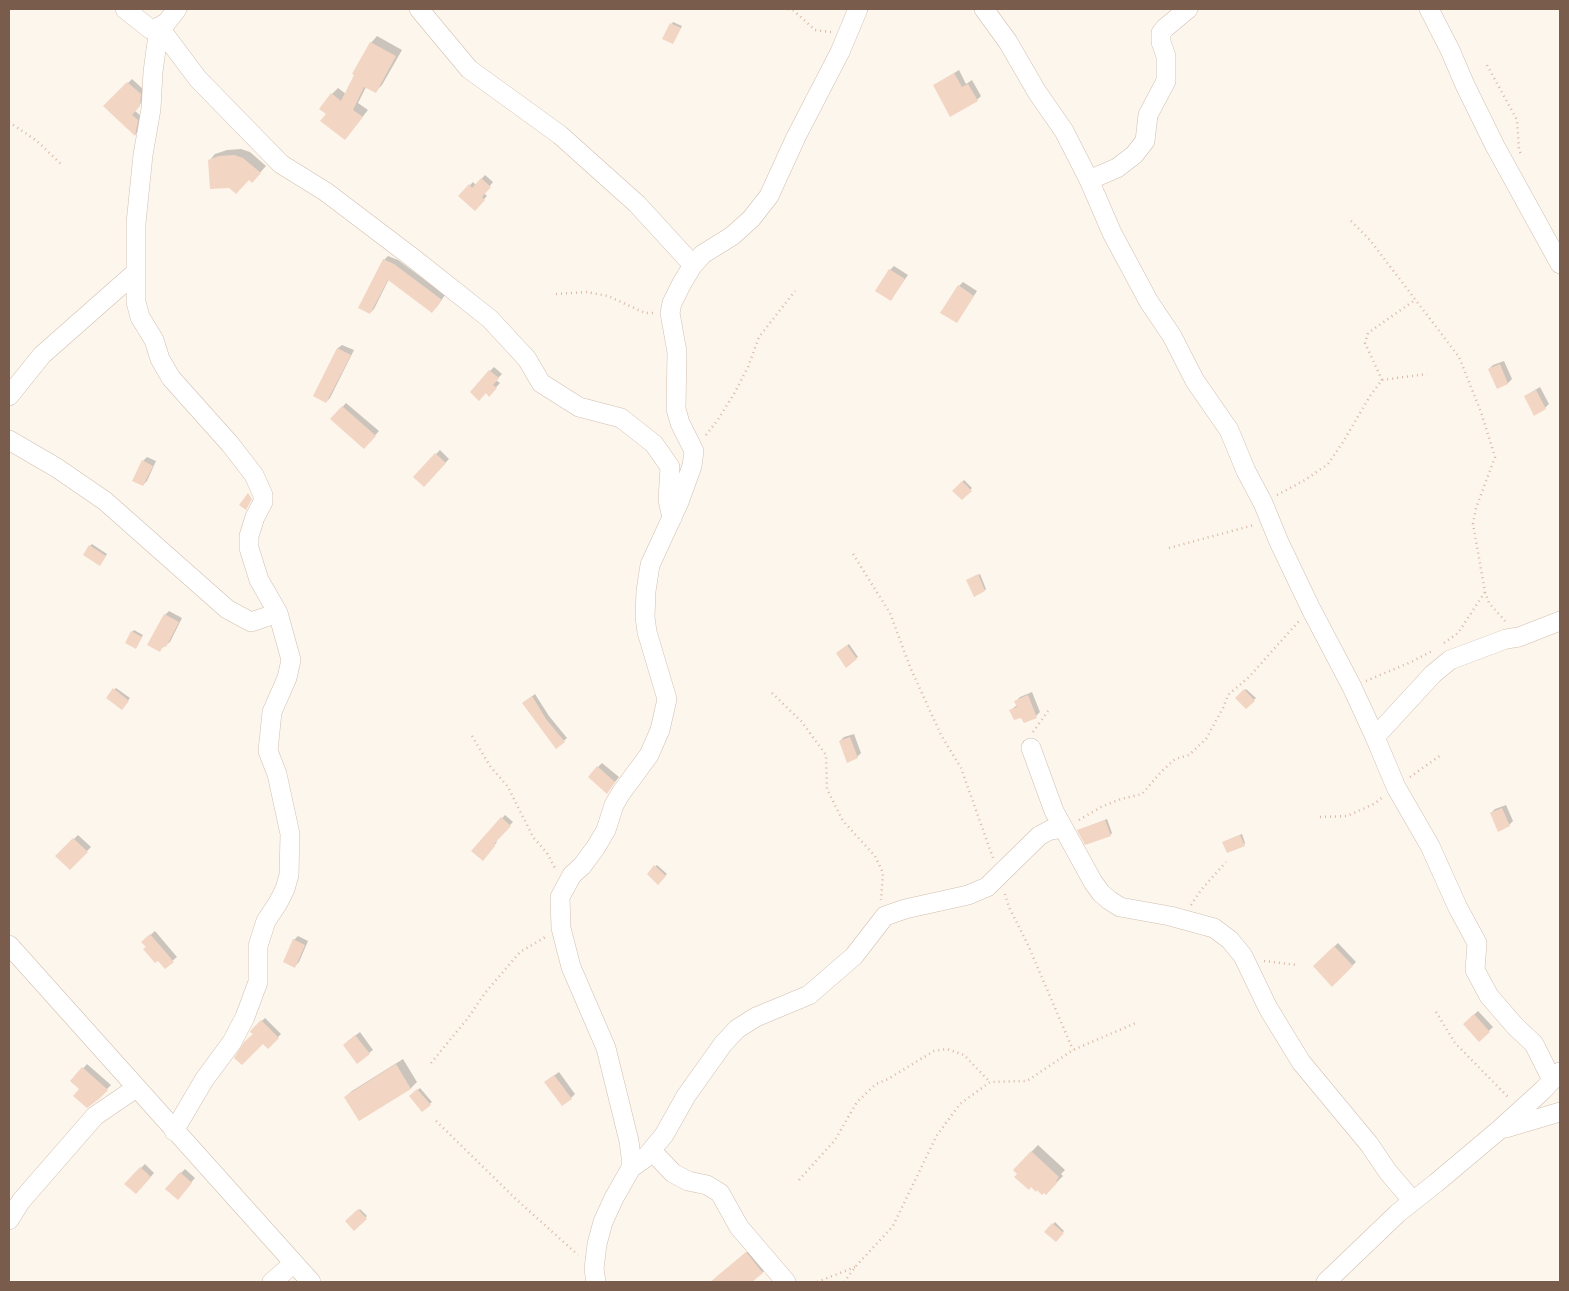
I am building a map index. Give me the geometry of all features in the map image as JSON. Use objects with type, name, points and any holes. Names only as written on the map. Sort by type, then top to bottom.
[{"type":"street","points":[[125,9],[150,29],[159,27],[166,22],[176,9]]},
{"type":"street","points":[[419,9],[469,70],[560,135],[637,204],[693,266]]},
{"type":"street","points":[[631,1168],[629,1141],[606,1048],[571,967],[561,928],[560,896],[565,886],[599,842],[606,830],[614,805],[649,755],[660,730],[667,699],[647,632],[645,617],[646,600],[650,565],[679,502],[692,466],[694,451],[680,423],[676,409],[677,352],[670,313],[674,297],[693,266],[704,254],[732,236],[744,225],[769,196],[840,52],[858,9]]},
{"type":"street","points":[[984,9],[1008,42],[1037,92],[1064,132],[1089,180],[1112,233],[1154,310],[1172,336],[1195,381],[1229,430],[1246,471],[1263,503],[1311,609],[1352,687],[1396,788],[1430,846],[1458,908],[1477,943],[1475,970],[1489,996],[1515,1026],[1534,1044],[1552,1081],[1560,1106]]},
{"type":"street","points":[[1089,180],[1116,168],[1134,155],[1145,141],[1147,134],[1146,120],[1166,81],[1166,56],[1161,42],[1161,33],[1188,9]]},
{"type":"street","points":[[1429,9],[1495,146],[1560,264]]},
{"type":"street","points":[[159,27],[153,72],[151,109],[143,155],[136,223],[136,302],[140,317],[154,340],[160,358],[171,378],[230,444],[254,475],[263,495],[262,506],[255,517],[249,536],[249,548],[259,580],[278,613],[292,660],[287,678],[272,712],[268,751],[277,774],[290,834],[289,875],[285,889],[266,921],[258,946],[258,982],[245,1017],[232,1042],[204,1080],[174,1131]]},
{"type":"street","points":[[159,27],[198,79],[280,164],[326,192],[490,319],[528,359],[541,383],[579,407],[621,418],[654,444],[670,467],[668,500],[672,518]]},
{"type":"street","points":[[9,396],[42,355],[136,272]]},
{"type":"street","points":[[9,440],[57,468],[105,500],[227,609],[251,622],[278,613]]},
{"type":"street","points":[[1375,737],[1433,674],[1450,660],[1560,621]]},
{"type":"street","points":[[1031,748],[1054,811],[1093,882],[1110,900],[1120,907],[1181,918],[1214,928],[1230,940],[1243,956],[1268,1008],[1301,1062],[1369,1144],[1388,1172],[1412,1200]]},
{"type":"street","points":[[595,1276],[597,1244],[603,1222],[631,1168],[652,1151],[664,1135],[686,1096],[723,1044],[738,1029],[756,1017],[809,995],[854,956],[885,916],[905,909],[968,895],[987,887],[1039,836],[1050,830],[1063,828]]},
{"type":"street","points":[[9,945],[311,1282]]},
{"type":"street","points":[[1326,1282],[1412,1200],[1436,1183],[1499,1130],[1552,1081]]},
{"type":"street","points":[[9,1220],[21,1201],[95,1116],[136,1088]]},
{"type":"street","points":[[1499,1130],[1560,1112]]},
{"type":"street","points":[[652,1151],[673,1173],[688,1181],[707,1185],[720,1193],[739,1227],[786,1282]]},
{"type":"street","points":[[272,1282],[294,1263]]},
{"type":"path","points":[[788,9],[792,10],[815,30],[848,33]]},
{"type":"path","points":[[1487,66],[1517,120],[1519,150],[1523,159]]},
{"type":"path","points":[[9,122],[37,141],[61,164]]},
{"type":"path","points":[[1351,221],[1370,240],[1459,357],[1481,412],[1495,456],[1476,508],[1474,524],[1485,592],[1489,603],[1519,637]]},
{"type":"path","points":[[694,451],[717,421],[734,394],[748,367],[759,337],[795,291]]},
{"type":"path","points":[[556,294],[587,292],[608,296],[645,313],[670,313]]},
{"type":"path","points":[[1382,380],[1366,343],[1368,333],[1415,300]]},
{"type":"path","points":[[1263,503],[1305,480],[1328,464],[1344,442],[1370,396],[1382,380],[1427,374]]},
{"type":"path","points":[[1169,548],[1213,537],[1242,527],[1270,522]]},
{"type":"path","points":[[853,554],[890,613],[910,667],[929,710],[941,735],[961,768],[1000,876],[1009,907],[1028,945],[1073,1050]]},
{"type":"path","points":[[1443,644],[1458,634],[1485,592]]},
{"type":"path","points":[[1063,828],[1101,807],[1121,799],[1142,794],[1161,772],[1176,759],[1189,755],[1206,740],[1228,695],[1262,663],[1311,609]]},
{"type":"path","points":[[1352,687],[1411,662],[1436,649]]},
{"type":"path","points":[[772,693],[801,721],[826,755],[827,789],[843,822],[875,856],[883,873],[881,897],[885,916]]},
{"type":"path","points":[[1031,748],[1028,740],[1048,711]]},
{"type":"path","points":[[472,736],[490,766],[508,787],[532,837],[548,854],[565,886]]},
{"type":"path","points":[[1320,816],[1347,816],[1374,804],[1441,754]]},
{"type":"path","points":[[1181,918],[1201,890],[1226,862]]},
{"type":"path","points":[[431,1063],[468,1018],[485,993],[520,952],[561,928]]},
{"type":"path","points":[[1243,956],[1269,962],[1297,965]]},
{"type":"path","points":[[1436,1012],[1455,1043],[1521,1110]]},
{"type":"path","points":[[844,1282],[856,1266],[893,1226],[937,1135],[960,1104],[990,1082],[1027,1081],[1073,1050],[1138,1022]]},
{"type":"path","points":[[799,1180],[835,1140],[857,1102],[876,1084],[888,1079],[934,1051],[947,1049],[964,1055],[990,1082]]},
{"type":"path","points":[[436,1121],[595,1276]]},
{"type":"path","points":[[817,1282],[856,1266]]},
{"type":"building","points":[[670,23],[681,28],[673,44],[662,39]]},
{"type":"building","points":[[370,42],[396,56],[376,93],[364,87],[353,110],[363,117],[345,140],[320,121],[326,114],[319,109],[331,93],[341,101],[354,75],[352,74]]},
{"type":"building","points":[[954,73],[962,87],[968,84],[978,101],[950,117],[933,85]]},
{"type":"building","points":[[127,82],[141,94],[140,106],[132,115],[138,120],[135,136],[103,106]]},
{"type":"building","points":[[234,155],[243,158],[261,173],[252,183],[249,180],[236,194],[229,188],[210,189],[208,160],[219,156]]},
{"type":"building","points":[[481,178],[491,187],[482,197],[485,200],[475,211],[458,196],[469,184],[472,188]]},
{"type":"building","points":[[383,259],[394,264],[442,300],[432,313],[388,280],[370,314],[358,308]]},
{"type":"building","points":[[889,269],[905,279],[891,301],[875,291]]},
{"type":"building","points":[[958,285],[974,296],[957,323],[940,313]]},
{"type":"building","points":[[337,348],[351,355],[326,403],[313,396]]},
{"type":"building","points":[[1500,364],[1508,384],[1497,389],[1488,369]]},
{"type":"building","points":[[489,370],[499,378],[493,385],[497,388],[489,397],[486,393],[479,401],[470,392]]},
{"type":"building","points":[[1536,390],[1546,409],[1534,416],[1524,396]]},
{"type":"building","points":[[342,406],[376,436],[364,449],[330,419]]},
{"type":"building","points":[[435,453],[446,463],[424,487],[413,477]]},
{"type":"building","points":[[142,460],[153,466],[143,486],[132,481]]},
{"type":"building","points":[[962,481],[972,491],[962,500],[952,491]]},
{"type":"building","points":[[248,493],[252,499],[246,510],[239,505]]},
{"type":"building","points":[[89,545],[106,556],[100,566],[83,555]]},
{"type":"building","points":[[978,574],[985,591],[974,597],[966,580]]},
{"type":"building","points":[[164,614],[179,622],[166,647],[163,646],[160,652],[147,645]]},
{"type":"building","points":[[131,631],[142,637],[136,649],[125,643]]},
{"type":"building","points":[[847,645],[857,659],[846,668],[836,653]]},
{"type":"building","points":[[113,688],[129,701],[122,710],[106,698]]},
{"type":"building","points":[[1244,689],[1255,701],[1246,709],[1235,698]]},
{"type":"building","points":[[1028,695],[1037,718],[1024,723],[1021,718],[1014,720],[1009,710],[1017,707],[1014,701]]},
{"type":"building","points":[[532,696],[546,719],[565,742],[556,749],[522,703]]},
{"type":"building","points":[[850,737],[858,758],[847,763],[839,741]]},
{"type":"building","points":[[597,766],[615,782],[607,794],[588,777]]},
{"type":"building","points":[[1502,808],[1510,826],[1498,832],[1490,813]]},
{"type":"building","points":[[501,817],[511,826],[494,844],[495,846],[483,861],[471,851]]},
{"type":"building","points":[[1105,820],[1111,836],[1085,845],[1077,830]]},
{"type":"building","points":[[1240,835],[1245,846],[1227,853],[1222,842]]},
{"type":"building","points":[[73,838],[88,852],[70,870],[55,856]]},
{"type":"building","points":[[654,865],[666,876],[658,885],[647,874]]},
{"type":"building","points":[[150,934],[174,962],[165,969],[158,961],[155,963],[143,949],[146,947],[141,942]]},
{"type":"building","points":[[293,939],[305,945],[295,968],[283,962]]},
{"type":"building","points":[[1334,946],[1353,966],[1332,987],[1313,966]]},
{"type":"building","points":[[1474,1014],[1490,1032],[1479,1042],[1463,1024]]},
{"type":"building","points":[[261,1020],[279,1038],[268,1049],[263,1044],[242,1065],[234,1058],[244,1042],[253,1034],[250,1032],[251,1030]]},
{"type":"building","points":[[355,1035],[370,1054],[357,1064],[343,1045]]},
{"type":"building","points":[[396,1064],[411,1089],[359,1121],[344,1097]]},
{"type":"building","points":[[82,1067],[108,1090],[87,1108],[73,1096],[79,1089],[70,1081]]},
{"type":"building","points":[[554,1075],[572,1099],[562,1106],[544,1082]]},
{"type":"building","points":[[417,1089],[431,1105],[422,1112],[409,1096]]},
{"type":"building","points":[[1031,1151],[1059,1177],[1056,1181],[1057,1183],[1046,1195],[1044,1193],[1042,1195],[1037,1190],[1036,1192],[1031,1187],[1029,1190],[1014,1177],[1017,1174],[1013,1170]]},
{"type":"building","points":[[140,1167],[151,1177],[136,1194],[124,1184]]},
{"type":"building","points":[[180,1172],[192,1183],[178,1200],[165,1189]]},
{"type":"building","points":[[358,1209],[367,1219],[354,1231],[345,1221]]},
{"type":"building","points":[[1052,1223],[1064,1233],[1056,1242],[1044,1232]]},
{"type":"building","points":[[746,1252],[763,1273],[752,1282],[710,1282]]}]
